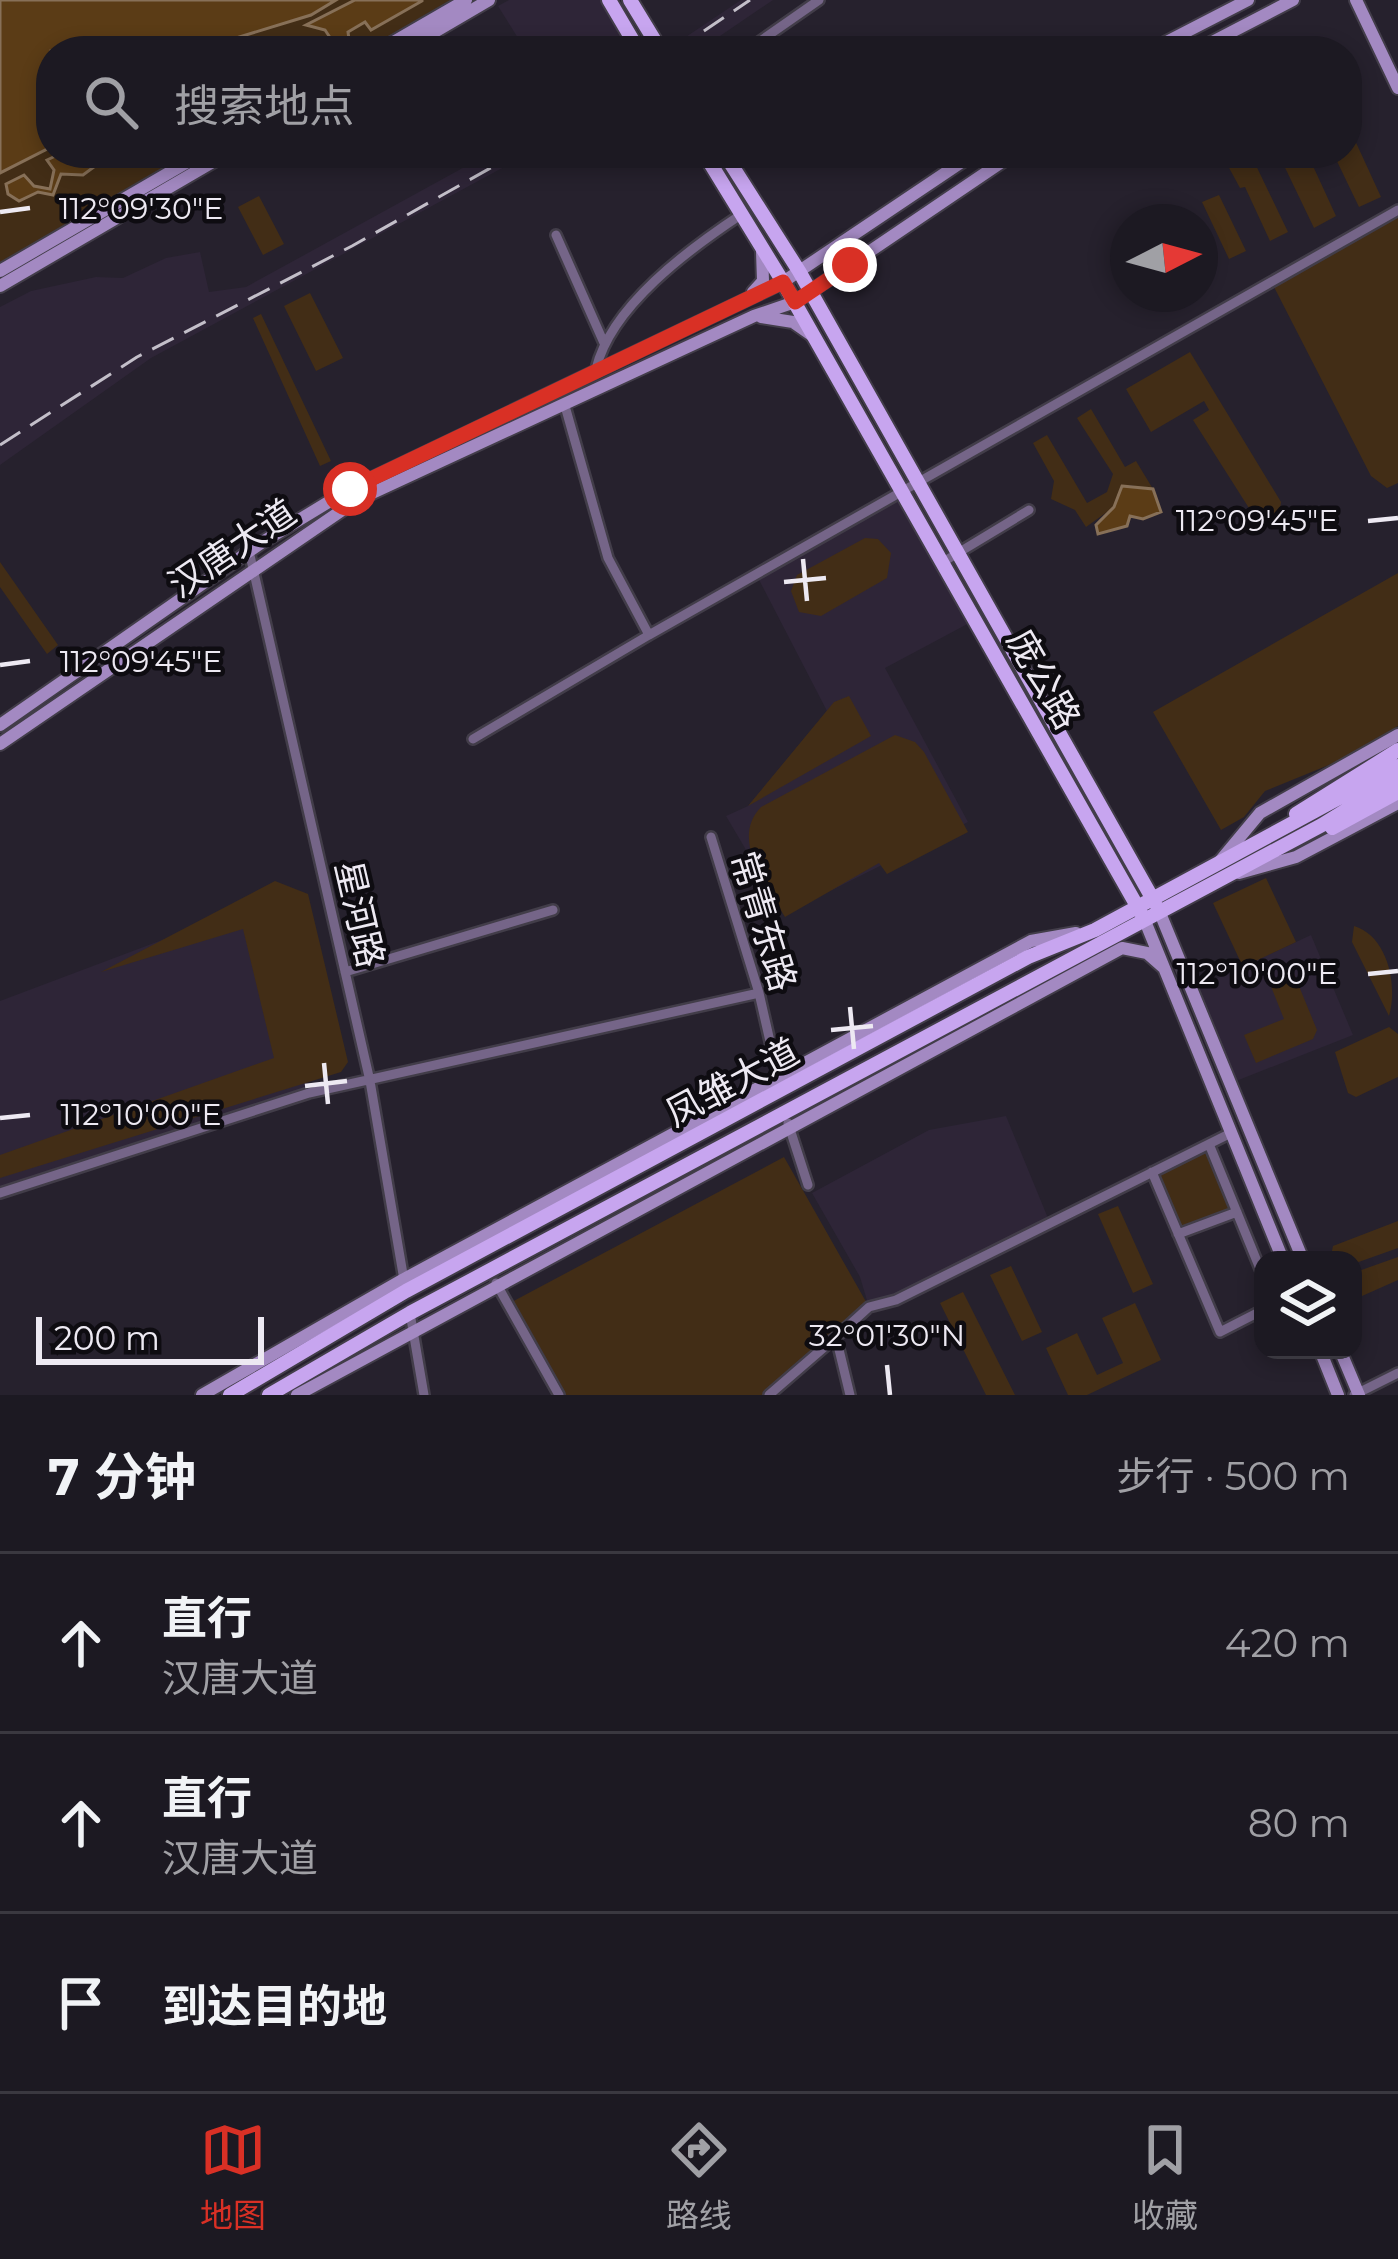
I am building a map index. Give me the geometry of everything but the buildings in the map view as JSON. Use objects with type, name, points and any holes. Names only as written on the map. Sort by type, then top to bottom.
[{"type":"main road","points":[[404,36],[466,0]]},
{"type":"main road","points":[[428,36],[489,0]]},
{"type":"main road","points":[[609,0],[630,36]]},
{"type":"main road","points":[[630,0],[652,36]]},
{"type":"main road","points":[[1178,36],[1248,0]]},
{"type":"main road","points":[[1224,36],[1294,0]]},
{"type":"main road","points":[[1356,0],[1398,88]]},
{"type":"main road","points":[[0,271],[177,168]]},
{"type":"main road","points":[[0,286],[202,168]]},
{"type":"main road","name":"庞公路","points":[[713,168],[1145,901],[1160,913],[1300,1251]]},
{"type":"main road","name":"庞公路","points":[[733,168],[919,482],[1145,901],[1145,921],[1279,1251]]},
{"type":"main road","name":"汉唐大道","points":[[0,725],[250,551],[350,489],[783,282],[953,168]]},
{"type":"main road","name":"汉唐大道","points":[[0,743],[357,500],[754,316],[795,302],[993,168]]},
{"type":"main road","points":[[744,300],[763,281],[760,244]]},
{"type":"main road","points":[[783,247],[801,262],[814,261]]},
{"type":"main road","points":[[820,312],[817,298],[825,282]]},
{"type":"main road","points":[[754,316],[793,322],[814,337]]},
{"type":"main road","points":[[1223,869],[1260,814],[1398,735]]},
{"type":"main road","name":"凤雏大道","points":[[1273,842],[1398,750]]},
{"type":"main road","points":[[1370,788],[1398,766]]},
{"type":"main road","points":[[1370,788],[1398,778]]},
{"type":"main road","name":"凤雏大道","points":[[230,1395],[405,1285],[714,1126],[779,1083],[884,1035],[1028,957],[1223,869],[1370,788]]},
{"type":"main road","name":"凤雏大道","points":[[1273,842],[1312,839],[1398,792]]},
{"type":"main road","points":[[1223,869],[1296,857],[1398,803]]},
{"type":"main road","name":"凤雏大道","points":[[269,1395],[1160,913],[1223,869]]},
{"type":"main road","points":[[202,1395],[1031,941],[1095,930]]},
{"type":"main road","points":[[297,1395],[411,1320],[496,1283],[743,1150],[786,1118],[892,1070],[1122,948],[1147,953],[1164,968]]},
{"type":"main road","points":[[884,1035],[924,1000]]},
{"type":"main road","points":[[892,1070],[930,1035]]},
{"type":"main road","points":[[714,1126],[751,1092]]},
{"type":"main road","points":[[685,1166],[743,1150]]},
{"type":"main road","points":[[1324,1359],[1338,1395]]},
{"type":"main road","points":[[1343,1359],[1357,1394]]},
{"type":"street","points":[[767,36],[819,0]]},
{"type":"street","points":[[473,739],[1398,210]]},
{"type":"street","points":[[596,369],[604,343],[697,244],[742,214]]},
{"type":"street","points":[[556,235],[604,343]]},
{"type":"street","points":[[565,406],[608,558],[649,635]]},
{"type":"street","points":[[943,562],[1029,510]]},
{"type":"street","name":"星河路","points":[[250,551],[370,1082],[405,1285]]},
{"type":"street","name":"常青东路","points":[[711,837],[759,993],[779,1083]]},
{"type":"street","points":[[345,972],[553,910]]},
{"type":"street","points":[[0,1193],[234,1113],[759,993]]},
{"type":"street","points":[[786,1118],[808,1185]]},
{"type":"street","points":[[769,1395],[869,1307],[896,1300],[1231,1132]]},
{"type":"street","points":[[1209,1144],[1254,1254]]},
{"type":"street","points":[[1152,1172],[1220,1332],[1254,1315]]},
{"type":"street","points":[[1178,1234],[1237,1212]]},
{"type":"street","points":[[496,1283],[559,1395]]},
{"type":"street","points":[[411,1320],[424,1395]]},
{"type":"street","points":[[836,1337],[850,1395]]},
{"type":"street","points":[[1357,1394],[1398,1373]]},
{"type":"shaded area","points":[[0,0],[336,0],[311,15],[243,36],[36,36],[36,155],[0,173]]},
{"type":"shaded area","points":[[336,0],[466,0],[404,36],[243,36],[311,15]]},
{"type":"shaded area","points":[[355,0],[422,0],[371,30],[365,22],[349,36],[329,36],[325,30],[306,25]]},
{"type":"shaded area","points":[[509,0],[604,0],[629,36],[517,36],[498,6]]},
{"type":"shaded area","points":[[741,0],[773,0],[720,36],[687,36]]},
{"type":"shaded area","points":[[36,155],[36,168],[177,168],[0,271],[0,173]]},
{"type":"shaded area","points":[[1362,156],[1381,197],[1359,207],[1340,168],[1362,168]]},
{"type":"shaded area","points":[[93,168],[83,175],[61,174],[53,195],[38,192],[19,201],[8,194],[6,184],[24,175],[34,186],[50,189],[54,170]]},
{"type":"shaded area","points":[[463,168],[502,168],[151,358],[0,465],[0,307],[31,291],[96,277],[123,278],[166,258],[200,252],[209,292],[246,287]]},
{"type":"shaded area","points":[[1229,168],[1257,168],[1288,232],[1270,241],[1245,187],[1240,188]]},
{"type":"shaded area","points":[[1285,168],[1314,168],[1336,216],[1314,228]]},
{"type":"shaded area","points":[[1219,195],[1246,251],[1229,259],[1218,236],[1218,204],[1202,202]]},
{"type":"shaded area","points":[[259,196],[284,244],[263,255],[238,207]]},
{"type":"shaded area","points":[[1398,217],[1398,483],[1387,488],[1371,476],[1273,285]]},
{"type":"shaded area","points":[[310,293],[343,358],[316,371],[284,306]]},
{"type":"shaded area","points":[[261,314],[331,461],[320,466],[253,318]]},
{"type":"shaded area","points":[[1190,352],[1281,502],[1279,517],[1261,527],[1193,420],[1209,410],[1204,401],[1151,432],[1126,389]]},
{"type":"shaded area","points":[[1091,409],[1125,467],[1136,461],[1153,489],[1129,485],[1114,507],[1086,527],[1075,510],[1051,499],[1054,481],[1033,443],[1047,435],[1087,503],[1107,492],[1113,474],[1077,418]]},
{"type":"shaded area","points":[[1122,486],[1153,489],[1161,512],[1143,519],[1130,516],[1127,526],[1098,534],[1096,525],[1114,507]]},
{"type":"shaded area","points":[[902,491],[973,621],[885,668],[968,822],[784,914],[726,816],[748,806],[827,711],[756,574]]},
{"type":"shaded area","points":[[865,538],[878,539],[891,553],[887,578],[821,616],[799,612],[791,591],[797,575]]},
{"type":"shaded area","points":[[0,562],[58,645],[47,654],[0,587]]},
{"type":"shaded area","points":[[1398,573],[1398,726],[1341,760],[1265,791],[1244,817],[1221,830],[1153,712]]},
{"type":"shaded area","points":[[849,696],[871,736],[748,806],[834,702]]},
{"type":"shaded area","points":[[895,735],[915,742],[924,752],[968,832],[887,874],[879,863],[785,917],[754,862],[749,833],[752,820],[761,807]]},
{"type":"shaded area","points":[[1266,878],[1296,942],[1243,967],[1213,903]]},
{"type":"shaded area","points":[[275,881],[308,894],[348,1062],[341,1072],[0,1178],[0,1155],[274,1058],[243,929],[101,972]]},
{"type":"shaded area","points":[[255,905],[309,1093],[0,1193],[0,1001]]},
{"type":"shaded area","points":[[1354,926],[1375,940],[1388,964],[1389,1016],[1352,942]]},
{"type":"shaded area","points":[[1311,935],[1353,1035],[1231,1083],[1192,990]]},
{"type":"shaded area","points":[[1294,974],[1317,1030],[1313,1039],[1256,1063],[1244,1035],[1284,1019],[1270,984]]},
{"type":"shaded area","points":[[1389,1027],[1398,1034],[1398,1077],[1356,1097],[1348,1093],[1335,1052]]},
{"type":"shaded area","points":[[1006,1116],[1050,1223],[869,1307],[860,1277],[812,1193],[929,1130]]},
{"type":"shaded area","points":[[1209,1144],[1237,1212],[1178,1234],[1152,1172]]},
{"type":"shaded area","points":[[784,1157],[869,1307],[769,1395],[559,1395],[508,1304]]},
{"type":"shaded area","points":[[1118,1206],[1153,1284],[1133,1293],[1098,1214]]},
{"type":"shaded area","points":[[1398,1221],[1398,1248],[1362,1261],[1362,1251],[1332,1251],[1333,1246]]},
{"type":"shaded area","points":[[1398,1257],[1398,1280],[1362,1296],[1362,1270]]},
{"type":"shaded area","points":[[1011,1266],[1042,1332],[1022,1341],[990,1275]]},
{"type":"shaded area","points":[[963,1292],[1015,1395],[986,1395],[940,1303]]},
{"type":"shaded area","points":[[1135,1303],[1161,1360],[1087,1395],[1068,1395],[1046,1348],[1077,1333],[1097,1375],[1123,1363],[1102,1318]]},
{"type":"railway","points":[[696,36],[750,0]]},
{"type":"railway","points":[[0,445],[137,357],[490,168]]},
{"type":"route","points":[[350,489],[783,282],[795,302],[850,265]]}]
